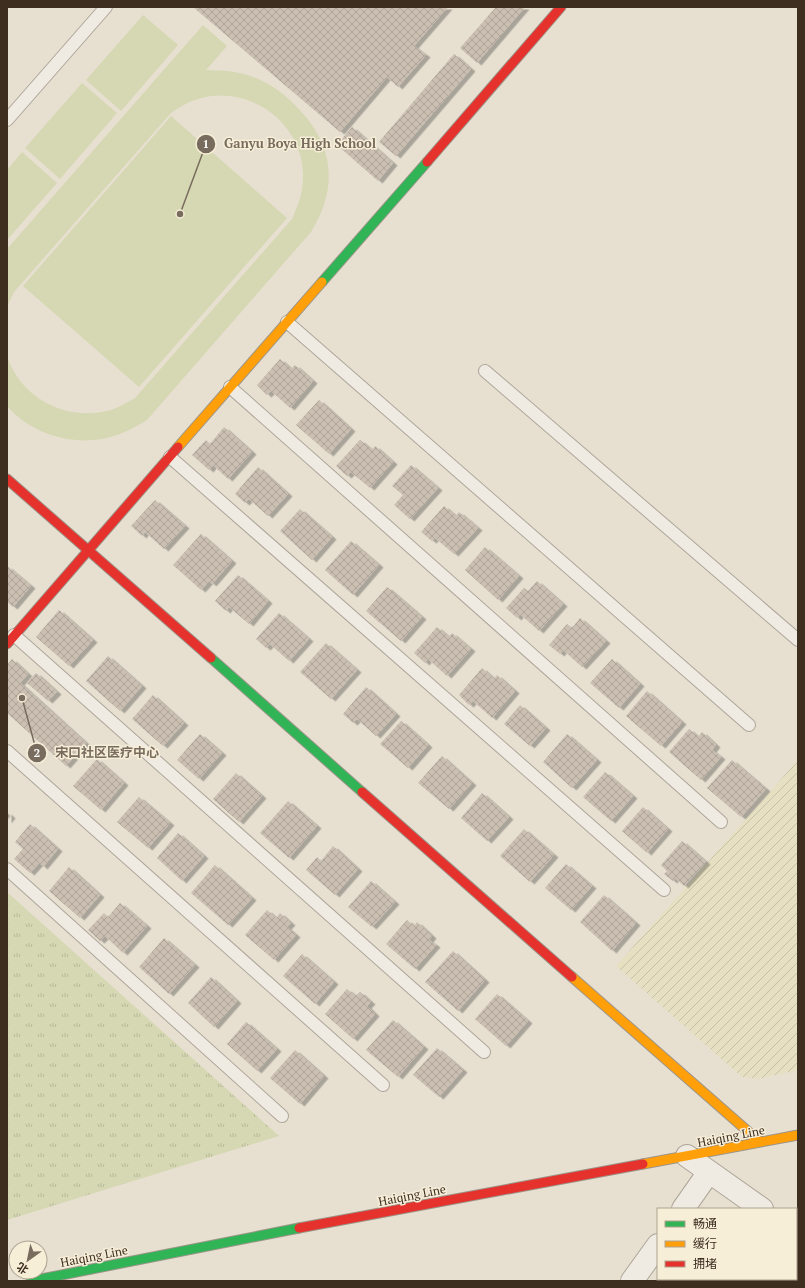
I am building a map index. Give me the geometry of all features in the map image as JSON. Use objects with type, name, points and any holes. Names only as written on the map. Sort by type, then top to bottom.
[{"type":"street","points":[[11,640],[561,7]]},
{"type":"street","points":[[7,479],[760,1142]]},
{"type":"street","name":"Haiqing Line","points":[[31,1281],[299,1228],[798,1135]]},
{"type":"street","points":[[687,1156],[761,1208]]},
{"type":"street","points":[[684,1208],[709,1172]]},
{"type":"street","points":[[632,1281],[657,1246]]},
{"type":"lane","points":[[7,120],[106,7]]},
{"type":"lane","points":[[287,322],[748,725]]},
{"type":"lane","points":[[485,371],[798,640]]},
{"type":"lane","points":[[230,387],[721,822]]},
{"type":"lane","points":[[170,457],[664,890]]},
{"type":"lane","points":[[11,640],[484,1052]]},
{"type":"lane","points":[[7,751],[383,1085]]},
{"type":"lane","points":[[7,870],[282,1116]]},
{"type":"shaded area","points":[[798,760],[798,1070],[758,1079],[742,1077],[616,966]]},
{"type":"green space","points":[[143,15],[178,45],[121,111],[86,80]]},
{"type":"green space","points":[[203,25],[227,46],[206,70],[235,72],[254,77],[269,84],[294,104],[307,118],[317,133],[324,149],[328,165],[329,181],[326,198],[320,215],[311,232],[147,420],[125,432],[102,439],[76,440],[50,434],[26,423],[7,406],[7,355],[13,370],[22,383],[33,394],[60,409],[91,413],[107,411],[121,406],[135,398],[292,219],[296,209],[303,183],[301,158],[295,141],[284,125],[270,112],[254,103],[236,97],[217,96],[194,100],[171,113],[14,292],[7,307],[7,249]]},
{"type":"green space","points":[[82,83],[117,113],[60,179],[25,148]]},
{"type":"green space","points":[[171,116],[287,218],[139,387],[23,286]]},
{"type":"green space","points":[[22,152],[57,183],[7,240],[7,170]]},
{"type":"green space","points":[[7,892],[279,1136],[7,1220]]},
{"type":"building","points":[[193,7],[448,7],[414,46],[426,55],[398,87],[387,77],[340,132]]},
{"type":"building","points":[[496,7],[525,7],[477,63],[460,48]]},
{"type":"building","points":[[454,54],[471,69],[396,156],[379,142]]},
{"type":"building","points":[[352,127],[393,163],[378,181],[337,145]]},
{"type":"building","points":[[280,359],[291,369],[295,365],[313,381],[290,408],[271,391],[267,395],[257,385]]},
{"type":"building","points":[[319,400],[351,429],[329,454],[296,425]]},
{"type":"building","points":[[224,427],[252,452],[228,479],[213,465],[209,470],[192,455],[206,440],[210,444]]},
{"type":"building","points":[[360,440],[372,450],[375,446],[393,462],[370,488],[351,472],[347,476],[336,466]]},
{"type":"building","points":[[411,465],[438,488],[410,519],[394,505],[403,495],[392,486]]},
{"type":"building","points":[[258,467],[288,494],[268,516],[249,499],[245,503],[235,494]]},
{"type":"building","points":[[155,500],[185,526],[164,549],[145,532],[142,536],[131,526]]},
{"type":"building","points":[[444,506],[456,516],[459,512],[478,528],[454,554],[435,538],[432,541],[421,532]]},
{"type":"building","points":[[300,509],[332,537],[312,560],[280,531]]},
{"type":"building","points":[[201,534],[232,561],[212,584],[209,581],[201,590],[173,565]]},
{"type":"building","points":[[351,541],[379,565],[353,595],[325,570]]},
{"type":"building","points":[[485,547],[519,576],[498,600],[465,570]]},
{"type":"building","points":[[7,566],[31,586],[13,607],[7,602]]},
{"type":"building","points":[[238,575],[268,601],[249,624],[229,607],[226,611],[215,601]]},
{"type":"building","points":[[537,581],[563,604],[539,631],[520,614],[517,618],[506,608],[524,588],[528,591]]},
{"type":"building","points":[[387,587],[422,617],[401,641],[366,611]]},
{"type":"building","points":[[59,610],[93,640],[69,666],[36,637]]},
{"type":"building","points":[[279,613],[309,639],[289,661],[270,644],[266,648],[256,639]]},
{"type":"building","points":[[580,618],[606,641],[582,667],[563,650],[560,654],[549,645],[567,624],[572,628]]},
{"type":"building","points":[[437,627],[449,637],[452,633],[471,649],[447,676],[428,659],[425,663],[414,653]]},
{"type":"building","points":[[326,643],[357,670],[331,699],[300,672]]},
{"type":"building","points":[[108,656],[142,686],[120,711],[86,681]]},
{"type":"building","points":[[12,659],[28,674],[20,683],[86,743],[66,766],[7,713],[7,665]]},
{"type":"building","points":[[612,659],[640,684],[619,708],[590,683]]},
{"type":"building","points":[[482,668],[494,679],[497,675],[515,691],[492,718],[473,701],[469,705],[459,695]]},
{"type":"building","points":[[36,673],[57,692],[48,701],[27,683]]},
{"type":"building","points":[[366,687],[396,714],[376,736],[357,719],[353,723],[343,714]]},
{"type":"building","points":[[647,691],[682,722],[661,746],[626,716]]},
{"type":"building","points":[[153,695],[184,723],[163,746],[132,719]]},
{"type":"building","points":[[520,705],[546,728],[530,746],[504,724]]},
{"type":"building","points":[[401,721],[428,745],[408,768],[380,744]]},
{"type":"building","points":[[689,729],[698,737],[702,732],[716,745],[712,750],[721,757],[701,780],[669,752]]},
{"type":"building","points":[[200,734],[222,753],[199,779],[177,760]]},
{"type":"building","points":[[567,734],[597,760],[572,788],[543,762]]},
{"type":"building","points":[[442,756],[472,783],[449,809],[418,783]]},
{"type":"building","points":[[97,759],[124,783],[101,810],[73,786]]},
{"type":"building","points":[[732,760],[766,789],[741,817],[707,788]]},
{"type":"building","points":[[605,772],[633,796],[611,821],[583,797]]},
{"type":"building","points":[[236,773],[262,796],[239,822],[213,799]]},
{"type":"building","points":[[482,793],[509,817],[487,841],[461,818]]},
{"type":"building","points":[[139,797],[170,823],[148,848],[117,822]]},
{"type":"building","points":[[288,801],[317,826],[289,858],[260,833]]},
{"type":"building","points":[[643,807],[668,829],[647,853],[622,831]]},
{"type":"building","points":[[7,812],[11,816],[7,821]]},
{"type":"building","points":[[30,824],[58,849],[43,867],[39,863],[30,873],[14,859],[23,849],[15,842]]},
{"type":"building","points":[[524,829],[554,855],[530,882],[500,856]]},
{"type":"building","points":[[178,833],[204,856],[182,881],[157,858]]},
{"type":"building","points":[[682,841],[706,862],[684,886],[675,878],[673,881],[664,874],[667,871],[661,865]]},
{"type":"building","points":[[333,846],[358,869],[335,895],[306,870],[317,857],[321,861]]},
{"type":"building","points":[[566,864],[592,886],[571,910],[545,888]]},
{"type":"building","points":[[215,865],[252,898],[228,925],[191,893]]},
{"type":"building","points":[[69,867],[100,895],[80,918],[49,891]]},
{"type":"building","points":[[371,881],[395,902],[372,927],[348,907]]},
{"type":"building","points":[[604,895],[636,923],[612,951],[580,922]]},
{"type":"building","points":[[120,903],[147,926],[123,953],[105,936],[100,941],[88,930],[104,913],[108,917]]},
{"type":"building","points":[[267,910],[276,918],[280,913],[291,923],[287,927],[296,935],[274,960],[245,935]]},
{"type":"building","points":[[407,920],[414,926],[417,922],[432,936],[429,940],[436,945],[415,969],[386,944]]},
{"type":"building","points":[[164,938],[195,965],[169,994],[139,967]]},
{"type":"building","points":[[453,951],[485,980],[458,1011],[425,982]]},
{"type":"building","points":[[302,954],[334,982],[315,1004],[283,976]]},
{"type":"building","points":[[211,977],[237,1001],[214,1027],[188,1003]]},
{"type":"building","points":[[347,989],[356,996],[360,992],[371,1002],[367,1006],[375,1014],[353,1039],[325,1014]]},
{"type":"building","points":[[497,994],[528,1021],[506,1046],[475,1019]]},
{"type":"building","points":[[393,1020],[424,1047],[398,1077],[366,1050]]},
{"type":"building","points":[[246,1022],[277,1049],[257,1071],[227,1044]]},
{"type":"building","points":[[437,1048],[463,1070],[439,1097],[413,1075]]},
{"type":"building","points":[[295,1050],[324,1076],[300,1104],[270,1078]]},
{"type":"traffic: fast","points":[[322,282],[427,162]]},
{"type":"traffic: fast","points":[[211,658],[362,792]]},
{"type":"traffic: fast","points":[[31,1281],[299,1228]]},
{"type":"traffic: slow","points":[[178,447],[322,282]]},
{"type":"traffic: slow","points":[[572,977],[760,1142]]},
{"type":"traffic: slow","points":[[643,1164],[798,1135]]},
{"type":"traffic: jam","points":[[427,162],[561,7]]},
{"type":"traffic: jam","points":[[7,644],[178,447]]},
{"type":"traffic: jam","points":[[7,479],[211,658]]},
{"type":"traffic: jam","points":[[362,792],[572,977]]},
{"type":"traffic: jam","points":[[299,1228],[643,1164]]},
{"type":"place","name":"Ganyu Boya High School","points":[[180,214]]},
{"type":"place","name":"宋口社区医疗中心","points":[[22,698]]}]
